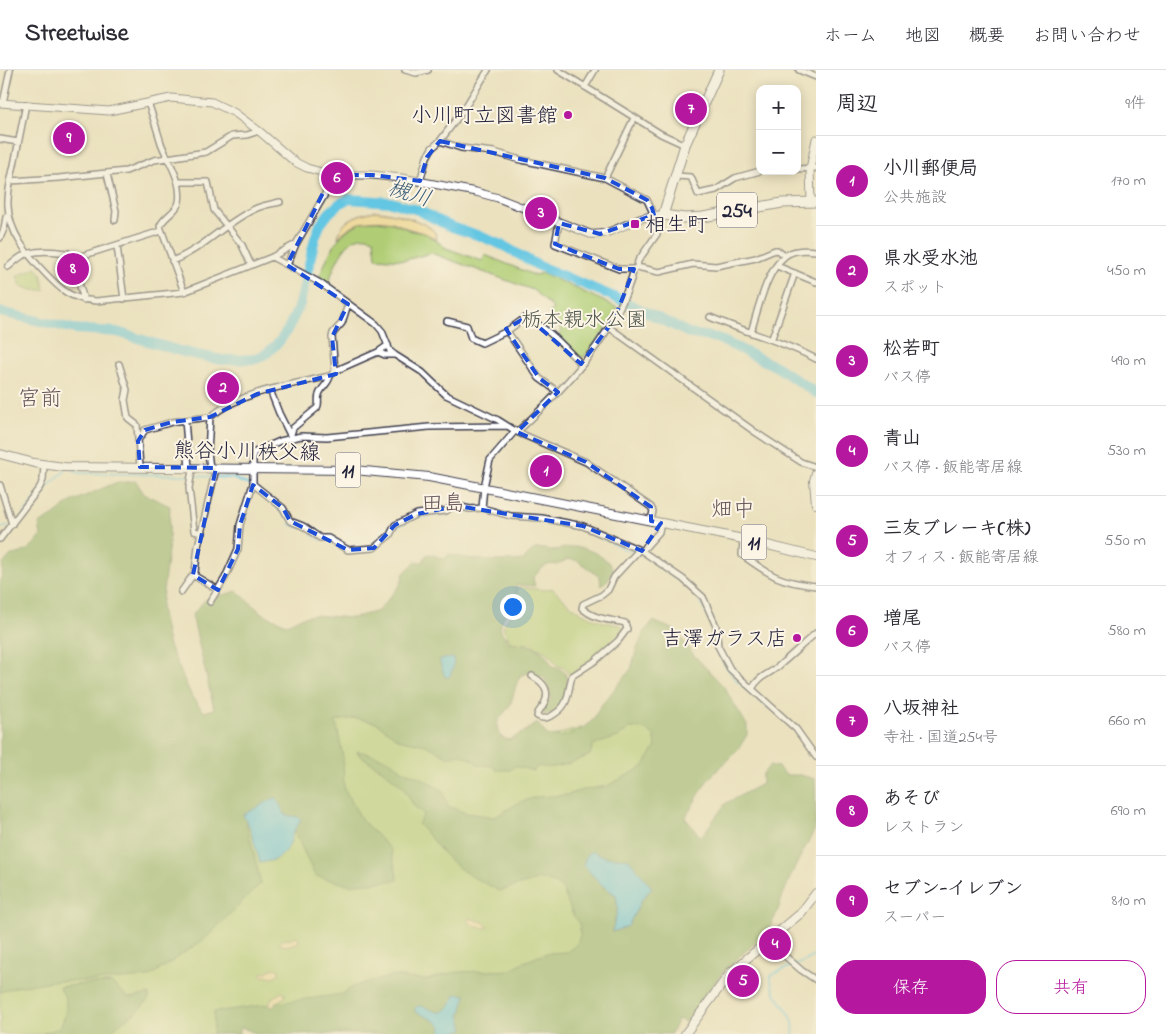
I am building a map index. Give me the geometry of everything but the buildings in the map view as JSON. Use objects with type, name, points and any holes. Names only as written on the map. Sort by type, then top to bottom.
[{"type":"highway","points":[[659,215],[676,176],[685,146],[718,70]]},
{"type":"highway","name":"254","points":[[659,215],[685,218],[703,217],[763,205],[814,202]]},
{"type":"main road","name":"熊谷小川秩父線","points":[[0,454],[44,465],[373,471],[430,477],[661,523],[816,557]]},
{"type":"main road","points":[[816,473],[814,481],[816,504]]},
{"type":"main road","points":[[685,1034],[731,972],[801,913],[816,893]]},
{"type":"street","points":[[10,70],[2,103],[109,111],[175,98],[212,102],[228,108],[259,130],[299,165],[332,175],[372,175],[420,182],[498,198],[583,232],[600,234],[643,217],[659,215]]},
{"type":"street","points":[[405,70],[416,73],[428,70]]},
{"type":"street","points":[[420,182],[427,157],[432,148],[464,108],[488,70]]},
{"type":"street","points":[[558,70],[667,138],[685,146]]},
{"type":"street","points":[[585,87],[595,70]]},
{"type":"street","points":[[799,70],[816,77]]},
{"type":"street","points":[[148,103],[178,182],[179,202],[177,207],[162,221],[160,226],[184,292]]},
{"type":"street","points":[[26,104],[10,181],[9,215],[18,241],[60,289],[67,294],[84,300],[124,299],[184,292],[272,257],[296,244]]},
{"type":"street","points":[[605,178],[634,118]]},
{"type":"street","points":[[10,181],[126,171],[154,160],[206,152],[232,136],[248,135],[259,130]]},
{"type":"street","points":[[0,139],[18,142]]},
{"type":"street","points":[[814,202],[813,168],[816,139]]},
{"type":"street","points":[[440,140],[461,148],[494,152],[605,178],[647,200],[659,215],[657,234],[638,261],[629,287],[610,328],[558,392],[490,460],[482,508]]},
{"type":"street","points":[[676,176],[692,177],[698,194],[716,190],[735,178],[756,172]]},
{"type":"street","points":[[107,174],[116,211],[115,220]]},
{"type":"street","points":[[287,265],[296,244],[324,196],[332,175]]},
{"type":"street","points":[[178,182],[208,182],[214,210],[242,244],[251,264]]},
{"type":"street","points":[[172,261],[187,255],[228,225],[258,208],[280,202]]},
{"type":"street","points":[[0,206],[8,206]]},
{"type":"street","points":[[0,238],[6,217],[9,215]]},
{"type":"street","points":[[559,223],[555,244],[619,269],[635,268],[659,272],[693,264],[716,266],[756,258],[775,250],[778,250],[785,256]]},
{"type":"street","points":[[72,259],[161,231]]},
{"type":"street","points":[[117,246],[124,299]]},
{"type":"street","points":[[752,332],[766,286],[785,256],[803,250],[816,252]]},
{"type":"street","points":[[8,267],[24,255],[43,252],[68,253],[72,259],[84,300]]},
{"type":"street","points":[[272,257],[320,283],[376,324],[382,331],[394,355],[422,372],[446,395],[498,420],[516,432],[570,454],[597,468],[651,507],[653,511],[651,521]]},
{"type":"street","points":[[777,266],[816,282]]},
{"type":"street","points":[[772,338],[795,273]]},
{"type":"street","points":[[335,371],[332,337],[342,323],[348,304]]},
{"type":"street","points":[[710,317],[735,328],[772,338],[816,359]]},
{"type":"street","points":[[448,321],[467,326],[471,338],[482,343],[507,331],[525,318],[556,339],[581,364]]},
{"type":"street","points":[[610,328],[754,432],[801,462],[816,467]]},
{"type":"street","points":[[507,331],[539,378],[558,392]]},
{"type":"street","points":[[138,440],[145,430],[172,422],[210,417],[225,407],[257,394],[330,376],[335,371],[378,352],[388,345]]},
{"type":"street","points":[[378,352],[385,355],[394,355]]},
{"type":"street","points":[[120,364],[127,390],[125,400],[128,418],[137,424],[140,467]]},
{"type":"street","points":[[290,436],[293,428],[317,408],[319,404],[318,396],[329,382],[330,376]]},
{"type":"street","points":[[270,390],[290,436]]},
{"type":"street","points":[[181,592],[195,572],[213,468],[208,452],[210,417]]},
{"type":"street","points":[[186,420],[194,531],[202,533]]},
{"type":"street","points":[[210,602],[238,549],[240,525],[253,484],[253,453],[290,436],[365,434],[429,428],[507,426]]},
{"type":"street","points":[[0,539],[40,487],[43,480],[44,465]]},
{"type":"street","points":[[253,484],[283,508],[290,521],[303,526],[320,538],[328,538],[348,550],[374,548],[390,535],[395,525],[417,514],[438,513],[457,506],[470,509],[482,508],[511,516],[542,518],[582,526],[640,551],[683,579],[703,597],[716,626],[720,652],[730,669],[796,729],[816,757]]},
{"type":"street","points":[[0,486],[12,524]]},
{"type":"street","points":[[532,676],[544,683],[547,689],[547,697],[537,716],[541,719],[548,718],[561,710],[565,704],[572,676],[595,661],[628,629],[624,623],[590,615],[582,608],[583,604],[608,590],[614,577],[659,532],[661,523]]},
{"type":"street","points":[[743,540],[742,554],[763,570],[776,578],[816,586]]},
{"type":"street","points":[[193,575],[218,590]]},
{"type":"street","points":[[752,690],[762,675],[780,666],[816,633]]},
{"type":"street","points":[[768,941],[814,977]]},
{"type":"highlighted area","points":[[440,141],[605,178],[647,200],[652,208],[654,215],[600,234],[559,223],[555,244],[619,269],[634,269],[614,320],[581,364],[532,321],[525,318],[506,329],[539,378],[558,392],[517,432],[586,462],[651,507],[651,521],[661,523],[642,551],[583,526],[457,506],[417,514],[395,525],[374,548],[348,550],[290,521],[283,508],[253,485],[240,525],[238,549],[218,590],[193,575],[216,468],[140,467],[138,441],[145,430],[172,422],[210,417],[257,394],[336,374],[332,337],[348,304],[287,265],[332,175],[372,175],[420,181],[427,157]]},
{"type":"green space","name":"栃本親水公園","points":[[366,221],[393,223],[412,231],[426,233],[446,248],[482,261],[485,255],[534,275],[543,273],[618,308],[603,334],[581,360],[558,337],[562,330],[549,314],[553,308],[533,290],[431,253],[405,260],[376,258],[374,239],[356,238],[349,243],[339,258],[328,284],[318,280],[335,244],[347,230]]},
{"type":"green space","points":[[36,267],[41,273],[45,290],[32,290],[21,286],[17,276]]},
{"type":"green space","points":[[136,481],[144,494],[170,506],[169,543],[161,608],[168,643],[192,697],[204,712],[214,709],[192,615],[205,600],[237,591],[263,614],[287,624],[299,618],[314,615],[352,618],[378,611],[400,585],[404,573],[415,562],[423,562],[426,555],[430,554],[444,559],[449,554],[477,560],[514,561],[524,560],[537,548],[551,550],[579,547],[602,557],[614,570],[607,581],[601,586],[600,577],[578,561],[568,559],[557,565],[546,566],[541,570],[533,578],[535,586],[516,585],[516,599],[503,618],[500,629],[508,642],[529,645],[540,650],[553,667],[564,672],[568,691],[565,702],[559,709],[552,713],[544,714],[542,709],[551,699],[544,678],[531,672],[521,675],[509,707],[498,722],[498,731],[501,737],[509,740],[537,723],[547,735],[562,737],[580,730],[593,720],[599,708],[631,669],[644,632],[653,621],[675,630],[693,654],[724,687],[747,725],[747,735],[739,748],[707,781],[685,818],[701,837],[726,803],[762,784],[762,775],[770,765],[778,767],[786,775],[800,775],[815,779],[816,820],[814,831],[769,928],[722,973],[700,1005],[685,1022],[678,1019],[671,1034],[257,1034],[241,1027],[239,1034],[213,1034],[214,1012],[343,994],[354,986],[393,976],[426,980],[458,972],[511,970],[521,963],[547,953],[567,952],[577,944],[580,935],[580,925],[573,915],[562,888],[554,883],[540,879],[499,891],[463,871],[447,857],[418,824],[424,814],[414,806],[403,787],[384,771],[359,755],[357,751],[391,761],[402,770],[442,790],[448,806],[466,813],[495,817],[520,802],[537,797],[567,795],[607,786],[643,767],[656,746],[654,735],[644,729],[630,728],[618,737],[593,745],[590,755],[564,765],[539,766],[533,771],[515,766],[511,770],[496,770],[493,766],[478,765],[473,760],[460,754],[449,757],[426,745],[398,739],[377,723],[356,718],[336,721],[343,757],[344,788],[362,820],[391,850],[398,880],[350,885],[315,876],[286,813],[246,822],[261,883],[206,938],[149,977],[93,981],[54,981],[16,987],[0,992],[0,579],[2,578],[3,564],[11,555],[24,551],[38,540],[41,536],[39,524],[69,503],[115,483]],"holes":[[[592,851],[605,857],[652,887],[642,899],[628,926],[612,932],[618,908],[616,895],[603,886],[583,865]]]},
{"type":"green space","points":[[518,587],[544,590],[552,588],[583,613],[600,621],[621,625],[623,632],[593,660],[570,675],[563,667],[559,667],[549,654],[529,643],[511,644],[503,627],[515,605]]},
{"type":"green space","points":[[681,699],[660,809],[651,966],[235,1015],[231,1034],[0,1034],[0,954],[221,837],[344,701],[505,750]]},
{"type":"green space","points":[[111,983],[129,998],[149,994],[149,999],[138,1011],[108,1034],[41,1034],[59,1028],[64,1018],[66,1002],[59,987]]},
{"type":"sand","points":[[375,211],[398,215],[424,224],[435,233],[437,240],[395,223],[379,220],[356,224],[343,232],[338,238],[343,226],[352,218]]},
{"type":"sand","points":[[469,918],[483,922],[488,928],[475,927],[468,921]]},
{"type":"sand","points":[[294,936],[299,939],[298,943],[285,946],[279,944],[281,940],[291,939]]},
{"type":"sand","points":[[275,968],[279,970],[279,974],[273,977],[262,976],[262,972],[267,973]]},
{"type":"sand","points":[[282,992],[285,994],[285,997],[273,1007],[269,1006],[272,998]]},
{"type":"water","points":[[454,658],[453,669],[449,677],[445,677],[440,659]]},
{"type":"water","points":[[276,797],[285,815],[298,817],[301,820],[285,852],[274,860],[260,863],[250,828],[243,815]]},
{"type":"water","points":[[592,851],[605,857],[629,859],[652,888],[642,899],[628,926],[612,932],[618,908],[616,895],[603,886],[583,865],[587,854]]},
{"type":"water","points":[[455,994],[466,995],[460,1015],[464,1029],[449,1034],[441,1034],[442,1027],[439,1024],[415,1012],[415,1008],[418,1006],[437,1012],[443,1011],[451,1004]]},
{"type":"waterway","name":"槻川","points":[[0,312],[74,329],[117,332],[183,352],[222,360],[256,359],[267,353],[279,342],[288,329],[300,304],[315,238],[320,225],[329,213],[339,204],[349,199],[391,202],[418,210],[449,226],[504,246],[537,265],[619,299],[691,334],[717,338],[777,367],[816,393]]},
{"type":"waterway","points":[[13,526],[16,525],[40,493],[66,470]]},
{"type":"waterway","points":[[73,470],[79,473],[232,478],[249,485],[274,504],[285,516]]},
{"type":"waterway","points":[[398,526],[417,517],[445,515],[455,509],[471,512],[482,510]]},
{"type":"waterway","points":[[489,512],[506,518],[582,529],[625,549],[642,554],[691,589]]},
{"type":"waterway","points":[[290,524],[302,528]]},
{"type":"waterway","points":[[0,528],[9,526]]},
{"type":"waterway","points":[[312,535],[321,540]]},
{"type":"waterway","points":[[696,594],[712,623],[716,649],[725,666],[737,681],[769,708]]},
{"type":"waterway","points":[[793,1034],[791,1018],[774,992],[771,976],[816,954]]},
{"type":"place","name":"八坂神社","points":[[691,109]]},
{"type":"place","name":"小川町立図書館","points":[[568,115]]},
{"type":"place","name":"セブン-イレブン","points":[[69,138]]},
{"type":"place","name":"増尾","points":[[337,178]]},
{"type":"place","name":"松若町","points":[[541,213]]},
{"type":"place","name":"相生町","points":[[635,224]]},
{"type":"place","name":"あそび","points":[[73,269]]},
{"type":"place","name":"県水受水池","points":[[223,388]]},
{"type":"place","name":"小川郵便局","points":[[546,471]]},
{"type":"place","name":"吉澤ガラス店","points":[[797,638]]},
{"type":"place","name":"青山","points":[[775,944]]},
{"type":"place","name":"三友ブレーキ(株)","points":[[743,981]]},
{"type":"district","name":"宮前","points":[[40,397]]},
{"type":"district","name":"田島","points":[[443,502]]},
{"type":"district","name":"畑中","points":[[733,508]]}]
